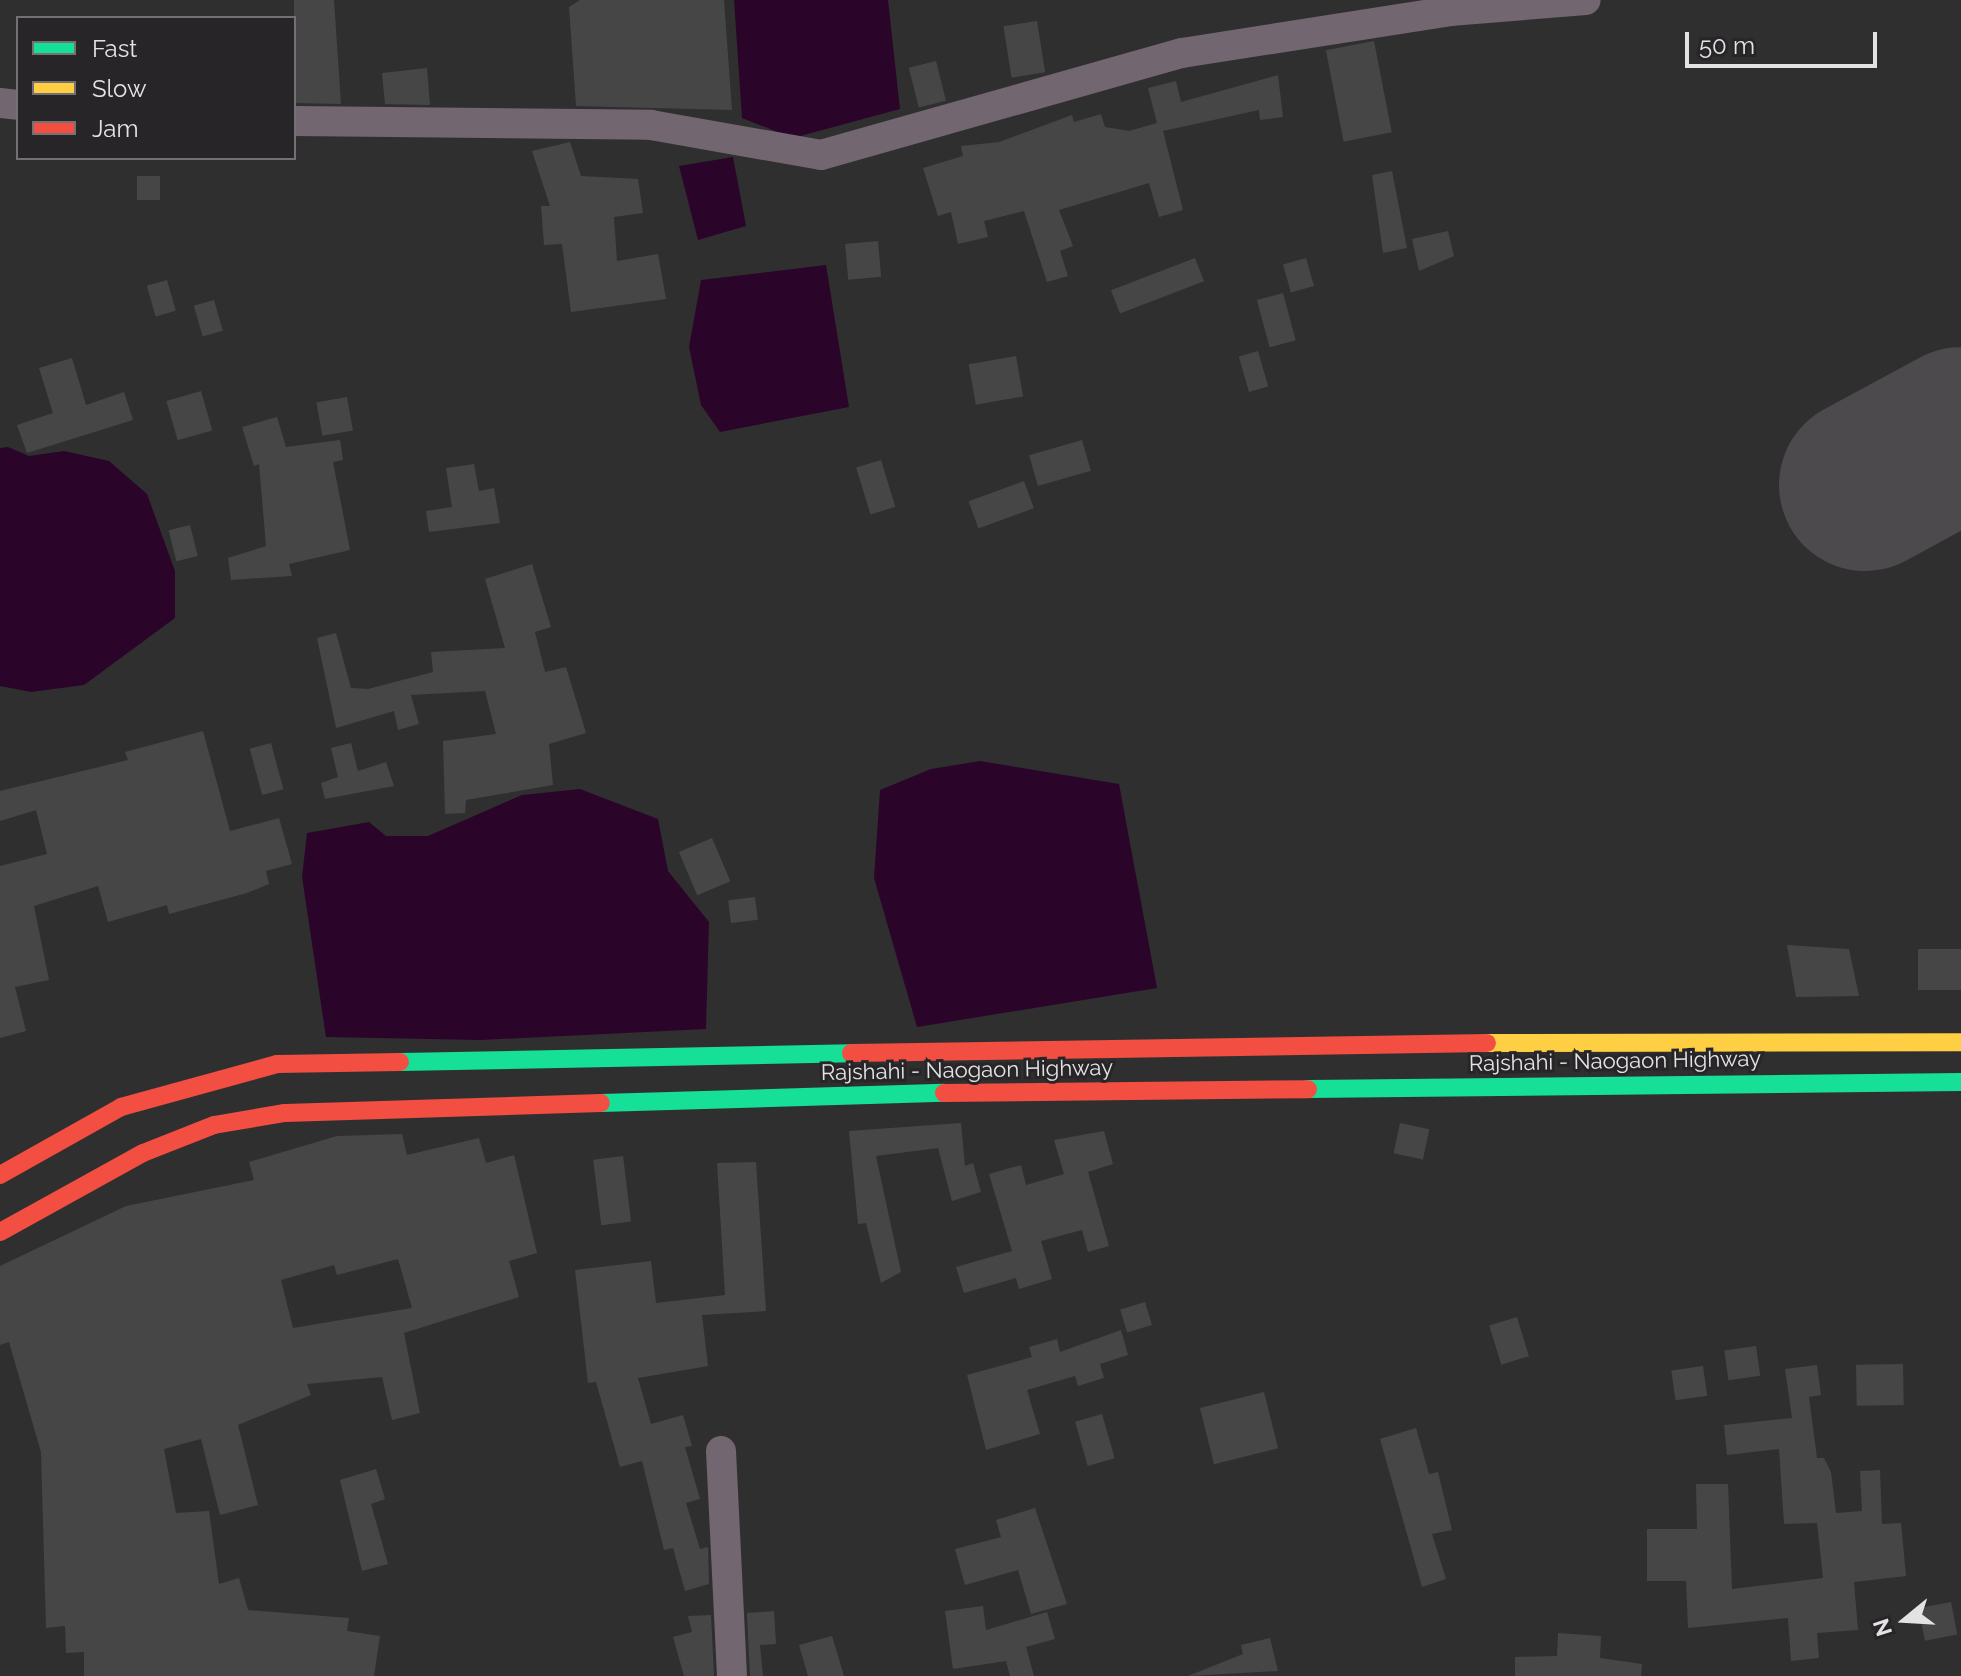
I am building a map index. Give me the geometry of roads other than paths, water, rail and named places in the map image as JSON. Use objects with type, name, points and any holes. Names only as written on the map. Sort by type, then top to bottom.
[{"type":"main road","name":"Rajshahi - Naogaon Highway","points":[[0,1175],[121,1107],[277,1064],[1319,1044],[1961,1042]]},
{"type":"main road","name":"Rajshahi - Naogaon Highway","points":[[0,1232],[143,1153],[214,1125],[285,1113],[984,1092],[1961,1082]]},
{"type":"street","points":[[296,121],[651,125],[821,155],[1182,53],[1450,11],[1586,0]]},
{"type":"street","points":[[721,1451],[732,1676]]}]
